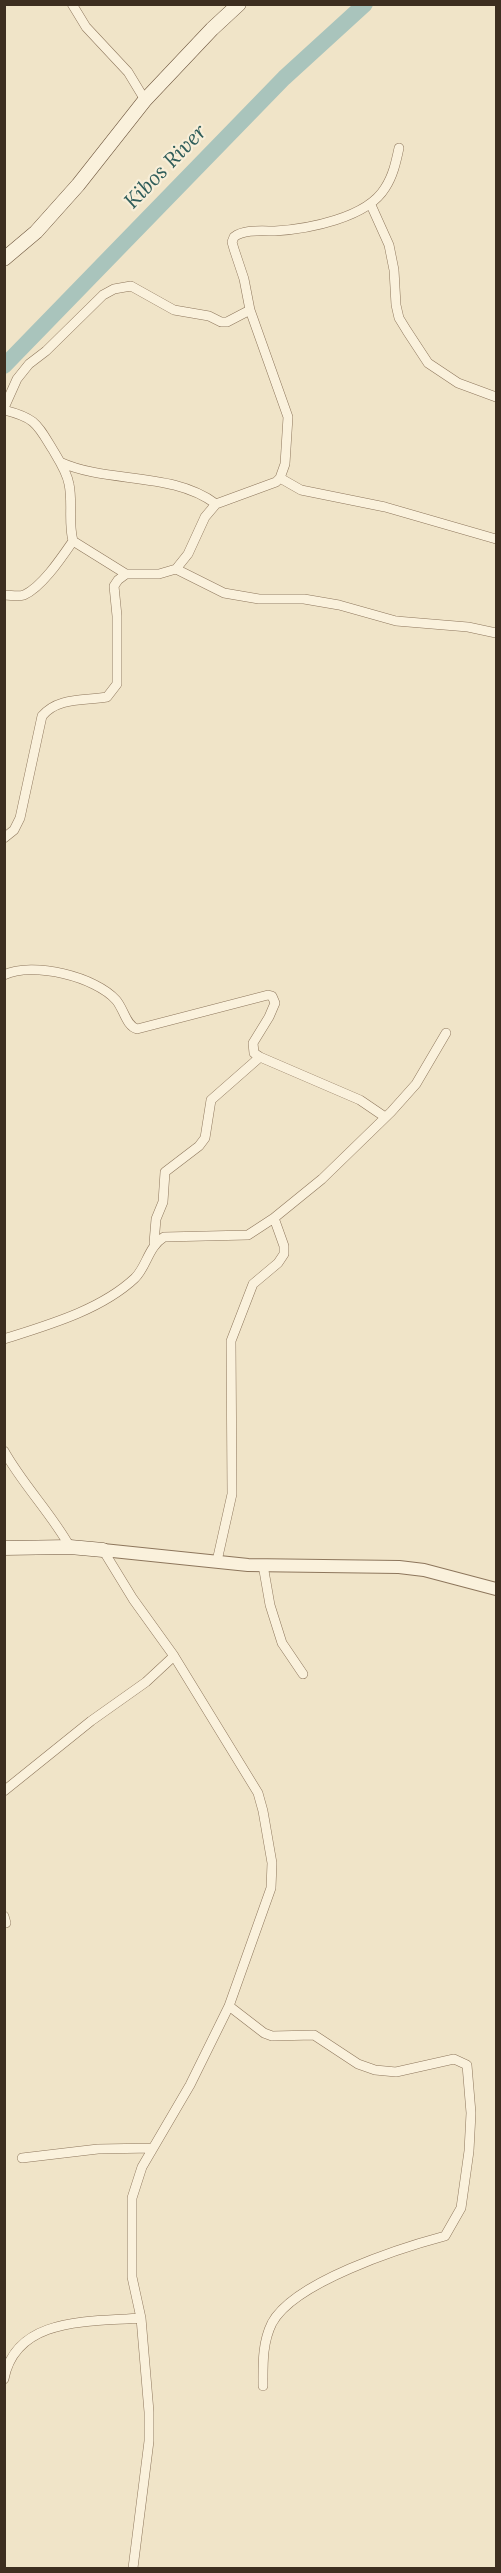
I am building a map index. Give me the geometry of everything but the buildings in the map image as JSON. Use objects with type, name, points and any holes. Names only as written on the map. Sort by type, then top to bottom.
[{"type":"main road","points":[[4,259],[36,232],[78,185],[145,100],[212,29],[239,4]]},
{"type":"main road","points":[[4,1548],[70,1546],[103,1550]]},
{"type":"street","points":[[72,4],[86,27],[128,72],[145,100]]},
{"type":"street","points":[[250,310],[227,322],[221,322],[209,316],[174,310],[131,286],[114,289],[103,295],[46,351],[29,364],[17,379],[4,409],[30,419],[47,436],[69,483],[70,528],[73,541],[126,574],[159,574],[176,569],[188,554],[206,517],[216,504],[276,482],[285,464],[288,417],[250,310],[244,279],[234,249],[234,237],[246,233],[318,225],[371,205],[386,188],[393,173],[399,148]]},
{"type":"street","points":[[371,205],[389,245],[394,270],[396,305],[399,318],[407,331],[428,363],[458,383],[496,397]]},
{"type":"street","points":[[60,462],[74,468],[160,482],[207,497],[216,504]]},
{"type":"street","points":[[280,478],[301,490],[385,507],[496,539]]},
{"type":"street","points":[[4,595],[18,596],[30,590],[56,565],[73,541]]},
{"type":"street","points":[[176,569],[224,593],[259,599],[304,599],[339,605],[396,621],[468,627],[496,633]]},
{"type":"street","points":[[4,838],[14,830],[20,818],[42,716],[48,708],[59,703],[107,696],[117,684],[117,616],[114,586],[126,574]]},
{"type":"street","points":[[4,975],[27,970],[46,970],[94,982],[116,1000],[132,1028],[137,1029],[268,995],[272,996],[275,1003],[253,1043],[252,1049],[260,1058],[360,1100],[386,1117]]},
{"type":"street","points":[[154,1243],[164,1237],[248,1235],[274,1218],[322,1179],[386,1117],[416,1084],[446,1033]]},
{"type":"street","points":[[4,1339],[61,1320],[102,1301],[137,1276],[154,1243],[156,1219],[163,1202],[165,1172],[199,1146],[205,1138],[211,1100],[260,1058]]},
{"type":"street","points":[[217,1561],[232,1494],[231,1341],[253,1284],[278,1263],[284,1254],[284,1246],[274,1218]]},
{"type":"street","points":[[4,1450],[29,1488],[56,1522],[70,1546]]},
{"type":"street","points":[[103,1550],[263,1565],[399,1567],[424,1570],[496,1589]]},
{"type":"street","points":[[103,1550],[133,1599],[174,1656],[258,1793],[272,1863],[271,1888],[229,2006],[190,2085],[153,2148],[135,2185],[130,2209],[132,2277],[141,2318],[149,2412],[149,2441],[133,2568]]},
{"type":"street","points":[[263,1565],[270,1605],[282,1643],[303,1674]]},
{"type":"street","points":[[4,1791],[92,1721],[146,1683],[174,1656]]},
{"type":"street","points":[[229,2006],[264,2033],[272,2036],[314,2035],[358,2064],[375,2070],[396,2072],[454,2059],[467,2065],[469,2077],[471,2113],[469,2151],[461,2208],[445,2236],[397,2249],[304,2291],[285,2305],[272,2324],[263,2353],[263,2386]]},
{"type":"street","points":[[22,2158],[98,2149],[153,2148]]},
{"type":"street","points":[[4,2379],[6,2368],[13,2354],[22,2343],[36,2333],[56,2326],[141,2318]]},
{"type":"waterway","name":"Kibos River","points":[[4,366],[284,78],[365,4]]}]
